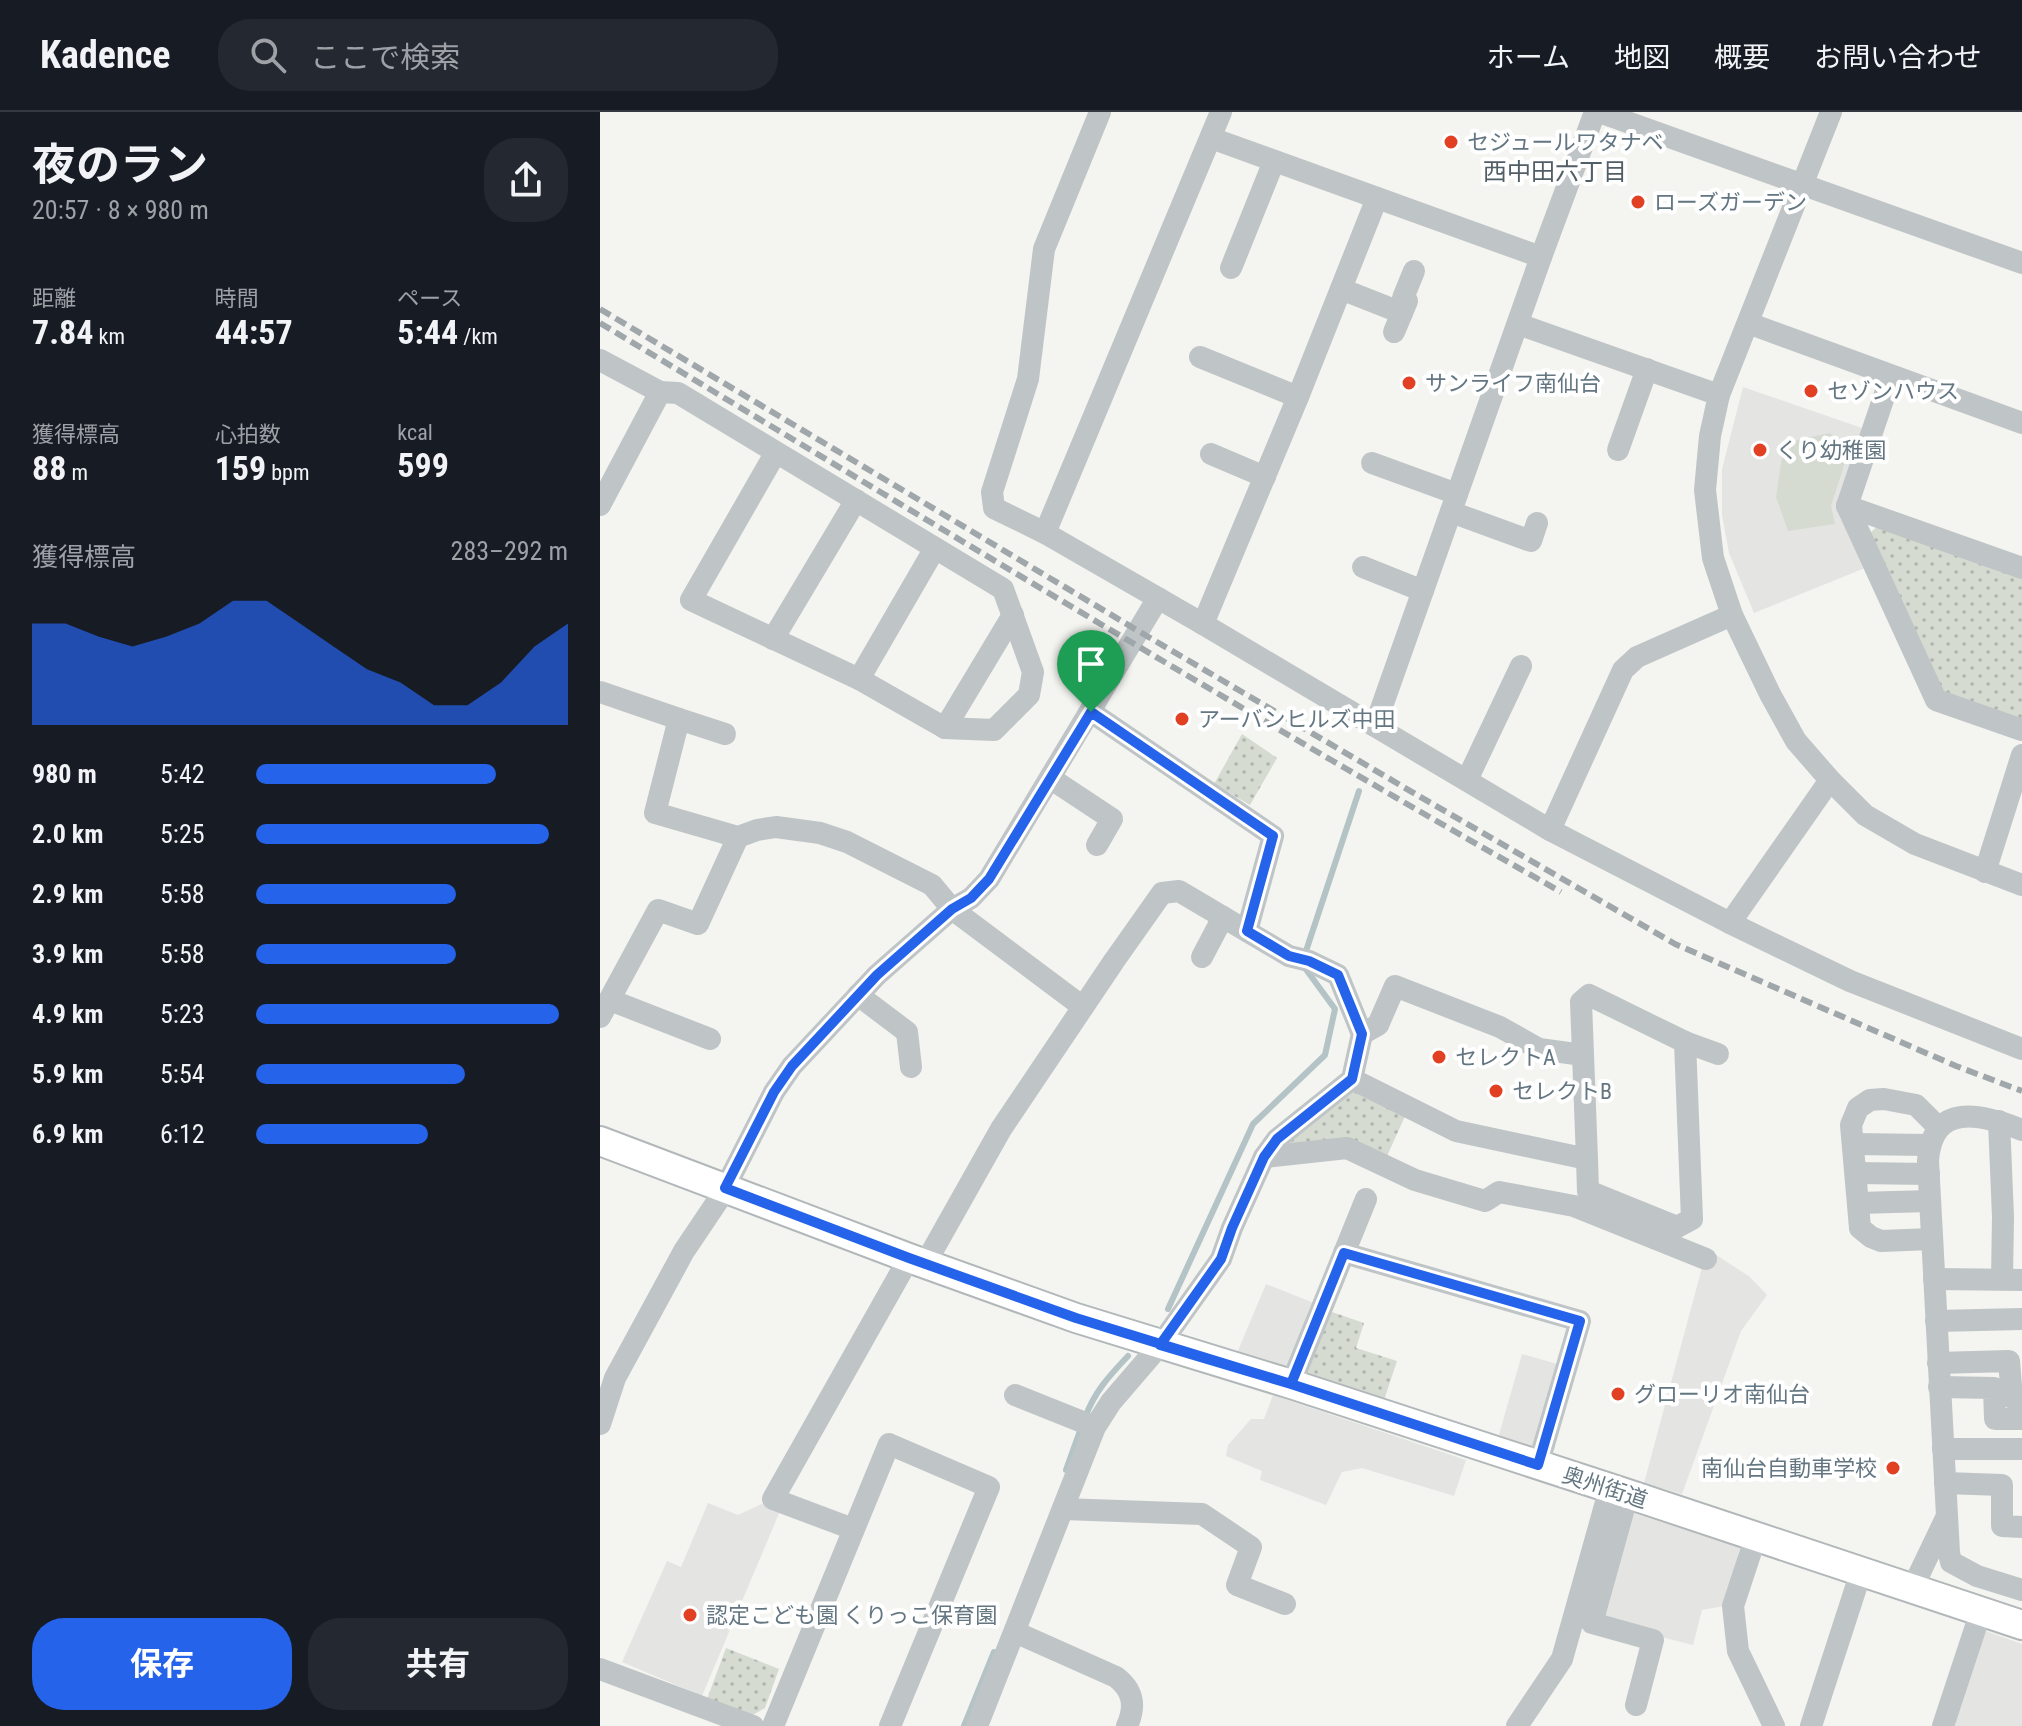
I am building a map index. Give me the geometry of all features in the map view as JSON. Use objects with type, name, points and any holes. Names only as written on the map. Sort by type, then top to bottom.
[{"type":"main road","name":"奥州街道","points":[[600,1141],[1076,1318],[1291,1384],[2022,1625]]},
{"type":"street","points":[[1100,112],[1044,249],[1028,379],[992,492],[994,508],[1045,533],[1203,624],[1550,830],[1850,981],[2022,1049]]},
{"type":"street","points":[[1045,533],[1221,112]]},
{"type":"street","points":[[1375,726],[1541,257],[1597,112],[2022,263]]},
{"type":"street","points":[[1831,112],[1719,395],[1710,436],[1705,490],[1713,558],[1732,615],[1770,694],[1796,741],[1830,780],[1865,815],[1915,844],[2022,885]]},
{"type":"street","points":[[1211,138],[1541,257]]},
{"type":"street","points":[[1231,268],[1274,161]]},
{"type":"street","points":[[1203,624],[1377,198]]},
{"type":"street","points":[[1341,289],[1398,323],[1407,301],[1403,298],[1414,271]]},
{"type":"street","points":[[1748,323],[2022,423]]},
{"type":"street","points":[[1518,324],[1719,395]]},
{"type":"street","points":[[1200,357],[1298,397]]},
{"type":"street","points":[[600,360],[660,392],[678,393],[856,500],[1003,589],[1033,672],[1029,695],[994,730],[945,728],[859,679],[691,600],[776,452]]},
{"type":"street","points":[[1618,450],[1647,369]]},
{"type":"street","points":[[1891,376],[1847,506],[1936,700],[2022,730]]},
{"type":"street","points":[[600,505],[660,392]]},
{"type":"street","points":[[1211,454],[1265,477]]},
{"type":"street","points":[[1372,463],[1531,541],[1537,523]]},
{"type":"street","points":[[773,639],[856,500]]},
{"type":"street","points":[[1847,506],[2022,568]]},
{"type":"street","points":[[859,679],[935,548]]},
{"type":"street","points":[[1363,567],[1423,591]]},
{"type":"street","points":[[600,1424],[615,1378],[684,1251],[725,1188],[774,1092],[877,975],[952,909],[971,898],[989,879],[1158,598]]},
{"type":"street","points":[[945,728],[1013,615]]},
{"type":"street","points":[[1550,830],[1623,670],[1637,657],[1732,615]]},
{"type":"street","points":[[1467,780],[1521,666]]},
{"type":"street","points":[[600,692],[725,734]]},
{"type":"street","points":[[1091,712],[1273,836],[1247,931]]},
{"type":"street","points":[[679,719],[655,813],[738,837],[776,827],[820,833],[847,842],[932,885],[952,909],[1083,1007]]},
{"type":"street","points":[[1985,872],[2022,755]]},
{"type":"street","points":[[1050,778],[1112,819],[1097,845]]},
{"type":"street","points":[[1730,923],[1830,780]]},
{"type":"street","points":[[710,1039],[605,1008],[658,910],[698,924],[738,837]]},
{"type":"street","points":[[853,1529],[773,1499],[1001,1129],[1162,893],[1179,891],[1247,931],[1338,975],[1362,1034],[1352,1079],[1277,1139],[1264,1157],[1221,1259],[1160,1345],[1111,1402],[1095,1427],[977,1726]]},
{"type":"street","points":[[1202,957],[1223,917]]},
{"type":"street","points":[[1362,1034],[1378,1025],[1395,986],[1500,1027],[1539,1049],[1583,1055]]},
{"type":"street","points":[[858,995],[907,1032],[911,1067]]},
{"type":"street","points":[[1685,1042],[1692,1219],[1677,1227],[1588,1191],[1581,1002],[1589,995],[1685,1042],[1718,1054]]},
{"type":"street","points":[[1352,1079],[1456,1131],[1587,1159]]},
{"type":"street","points":[[1932,1239],[1881,1241],[1860,1228],[1851,1125],[1858,1108],[1870,1100],[1884,1099],[1916,1105],[1934,1137],[1929,1174],[1930,1201],[1945,1483],[1946,1518],[1951,1562],[1977,1576],[2022,1590]]},
{"type":"street","points":[[1853,1144],[1934,1137],[1953,1118],[1969,1115],[1985,1117],[2022,1130]]},
{"type":"street","points":[[1934,1279],[2012,1280],[2003,1217],[1999,1121]]},
{"type":"street","points":[[1264,1157],[1347,1148],[1415,1180],[1485,1201],[1499,1192],[1574,1206],[1706,1259]]},
{"type":"street","points":[[1856,1173],[1929,1174]]},
{"type":"street","points":[[1291,1384],[1366,1199]]},
{"type":"street","points":[[1858,1203],[1930,1201]]},
{"type":"street","points":[[1344,1253],[1580,1321],[1538,1465]]},
{"type":"street","points":[[1936,1321],[2022,1319]]},
{"type":"street","points":[[1938,1363],[2009,1361],[2012,1398],[2022,1398]]},
{"type":"street","points":[[1939,1387],[1994,1388],[1995,1419],[2022,1419]]},
{"type":"street","points":[[1015,1395],[1095,1427]]},
{"type":"street","points":[[773,1726],[889,1444],[989,1487],[890,1726]]},
{"type":"street","points":[[1943,1449],[2022,1449]]},
{"type":"street","points":[[1945,1483],[2002,1485],[2002,1526],[2022,1527]]},
{"type":"street","points":[[1619,1491],[1592,1623],[1653,1640],[1636,1705]]},
{"type":"street","points":[[1517,1726],[1562,1659],[1619,1491]]},
{"type":"street","points":[[1063,1509],[1202,1514],[1251,1547],[1237,1585],[1285,1604]]},
{"type":"street","points":[[1912,1589],[1946,1518]]},
{"type":"street","points":[[1756,1536],[1733,1606],[1738,1651],[1774,1726]]},
{"type":"street","points":[[1811,1726],[1861,1572]]},
{"type":"street","points":[[1943,1726],[1981,1611]]},
{"type":"street","points":[[1015,1632],[1116,1677],[1125,1684],[1133,1706],[1127,1726]]},
{"type":"street","points":[[600,1669],[753,1726]]},
{"type":"shaded area","points":[[1743,387],[1862,428],[1838,508],[1865,568],[1754,613],[1729,553],[1722,515],[1722,469]]},
{"type":"shaded area","points":[[1829,433],[1851,444],[1831,506],[1835,524],[1788,531],[1776,497],[1784,443]]},
{"type":"shaded area","points":[[1879,525],[2022,578],[2022,720],[1943,691],[1869,534]]},
{"type":"shaded area","points":[[1242,734],[1277,758],[1250,805],[1214,784]]},
{"type":"shaded area","points":[[1349,1087],[1406,1114],[1387,1156],[1279,1144]]},
{"type":"shaded area","points":[[1707,1249],[1750,1277],[1767,1295],[1741,1331],[1682,1494],[1644,1483]]},
{"type":"shaded area","points":[[1266,1284],[1314,1303],[1287,1369],[1237,1353]]},
{"type":"shaded area","points":[[1329,1311],[1364,1323],[1356,1348],[1397,1361],[1384,1400],[1304,1372]]},
{"type":"shaded area","points":[[1522,1354],[1561,1365],[1536,1449],[1498,1438]]},
{"type":"shaded area","points":[[1273,1395],[1466,1460],[1454,1496],[1362,1468],[1342,1472],[1326,1505],[1260,1480],[1262,1471],[1226,1456],[1228,1445],[1251,1419],[1264,1419]]},
{"type":"shaded area","name":"認定こども園 くりっこ保育園","points":[[708,1503],[738,1515],[764,1503],[780,1511],[702,1696],[622,1662],[667,1561],[681,1567]]},
{"type":"shaded area","points":[[1629,1512],[1740,1547],[1724,1606],[1702,1610],[1693,1645],[1601,1622]]},
{"type":"shaded area","points":[[1983,1630],[2022,1644],[2022,1726],[1953,1726]]},
{"type":"shaded area","points":[[726,1648],[779,1669],[765,1708],[751,1716],[707,1699]]},
{"type":"waterway","points":[[1305,954],[1359,791]]},
{"type":"waterway","points":[[1168,1309],[1253,1124],[1325,1055],[1335,1009],[1305,968]]},
{"type":"waterway","points":[[1085,1418],[1098,1392],[1128,1356]]},
{"type":"waterway","points":[[1066,1470],[1081,1428]]},
{"type":"waterway","points":[[964,1726],[994,1652]]},
{"type":"railway","points":[[600,309],[1140,632],[1675,944],[1956,1066],[2022,1091]]},
{"type":"railway","points":[[600,323],[1199,682],[1561,892]]},
{"type":"place","name":"セジュールワタナベ","points":[[1451,142]]},
{"type":"place","name":"ローズガーデン","points":[[1638,202]]},
{"type":"place","name":"サンライフ南仙台","points":[[1409,383]]},
{"type":"place","name":"セゾンハウス","points":[[1811,391]]},
{"type":"place","name":"くり幼稚園","points":[[1760,450]]},
{"type":"place","name":"アーバンヒルズ中田","points":[[1182,719]]},
{"type":"place","name":"セレクトA","points":[[1439,1057]]},
{"type":"place","name":"セレクトB","points":[[1496,1091]]},
{"type":"place","name":"グローリオ南仙台","points":[[1618,1394]]},
{"type":"place","name":"南仙台自動車学校","points":[[1893,1468]]},
{"type":"place","name":"認定こども園 くりっこ保育園","points":[[690,1615]]},
{"type":"district","name":"西中田六丁目","points":[[1555,172]]},
{"type":"route","points":[[1091,712],[989,879],[971,898],[952,909],[877,975],[792,1066],[774,1092],[725,1188],[1076,1318],[1160,1345],[1291,1384],[1538,1465],[1580,1321],[1344,1253],[1291,1384],[1225,1365],[1160,1345],[1221,1259],[1264,1157],[1277,1139],[1352,1079],[1362,1034],[1338,975],[1309,961],[1289,956],[1247,931],[1273,836],[1091,712]]}]
